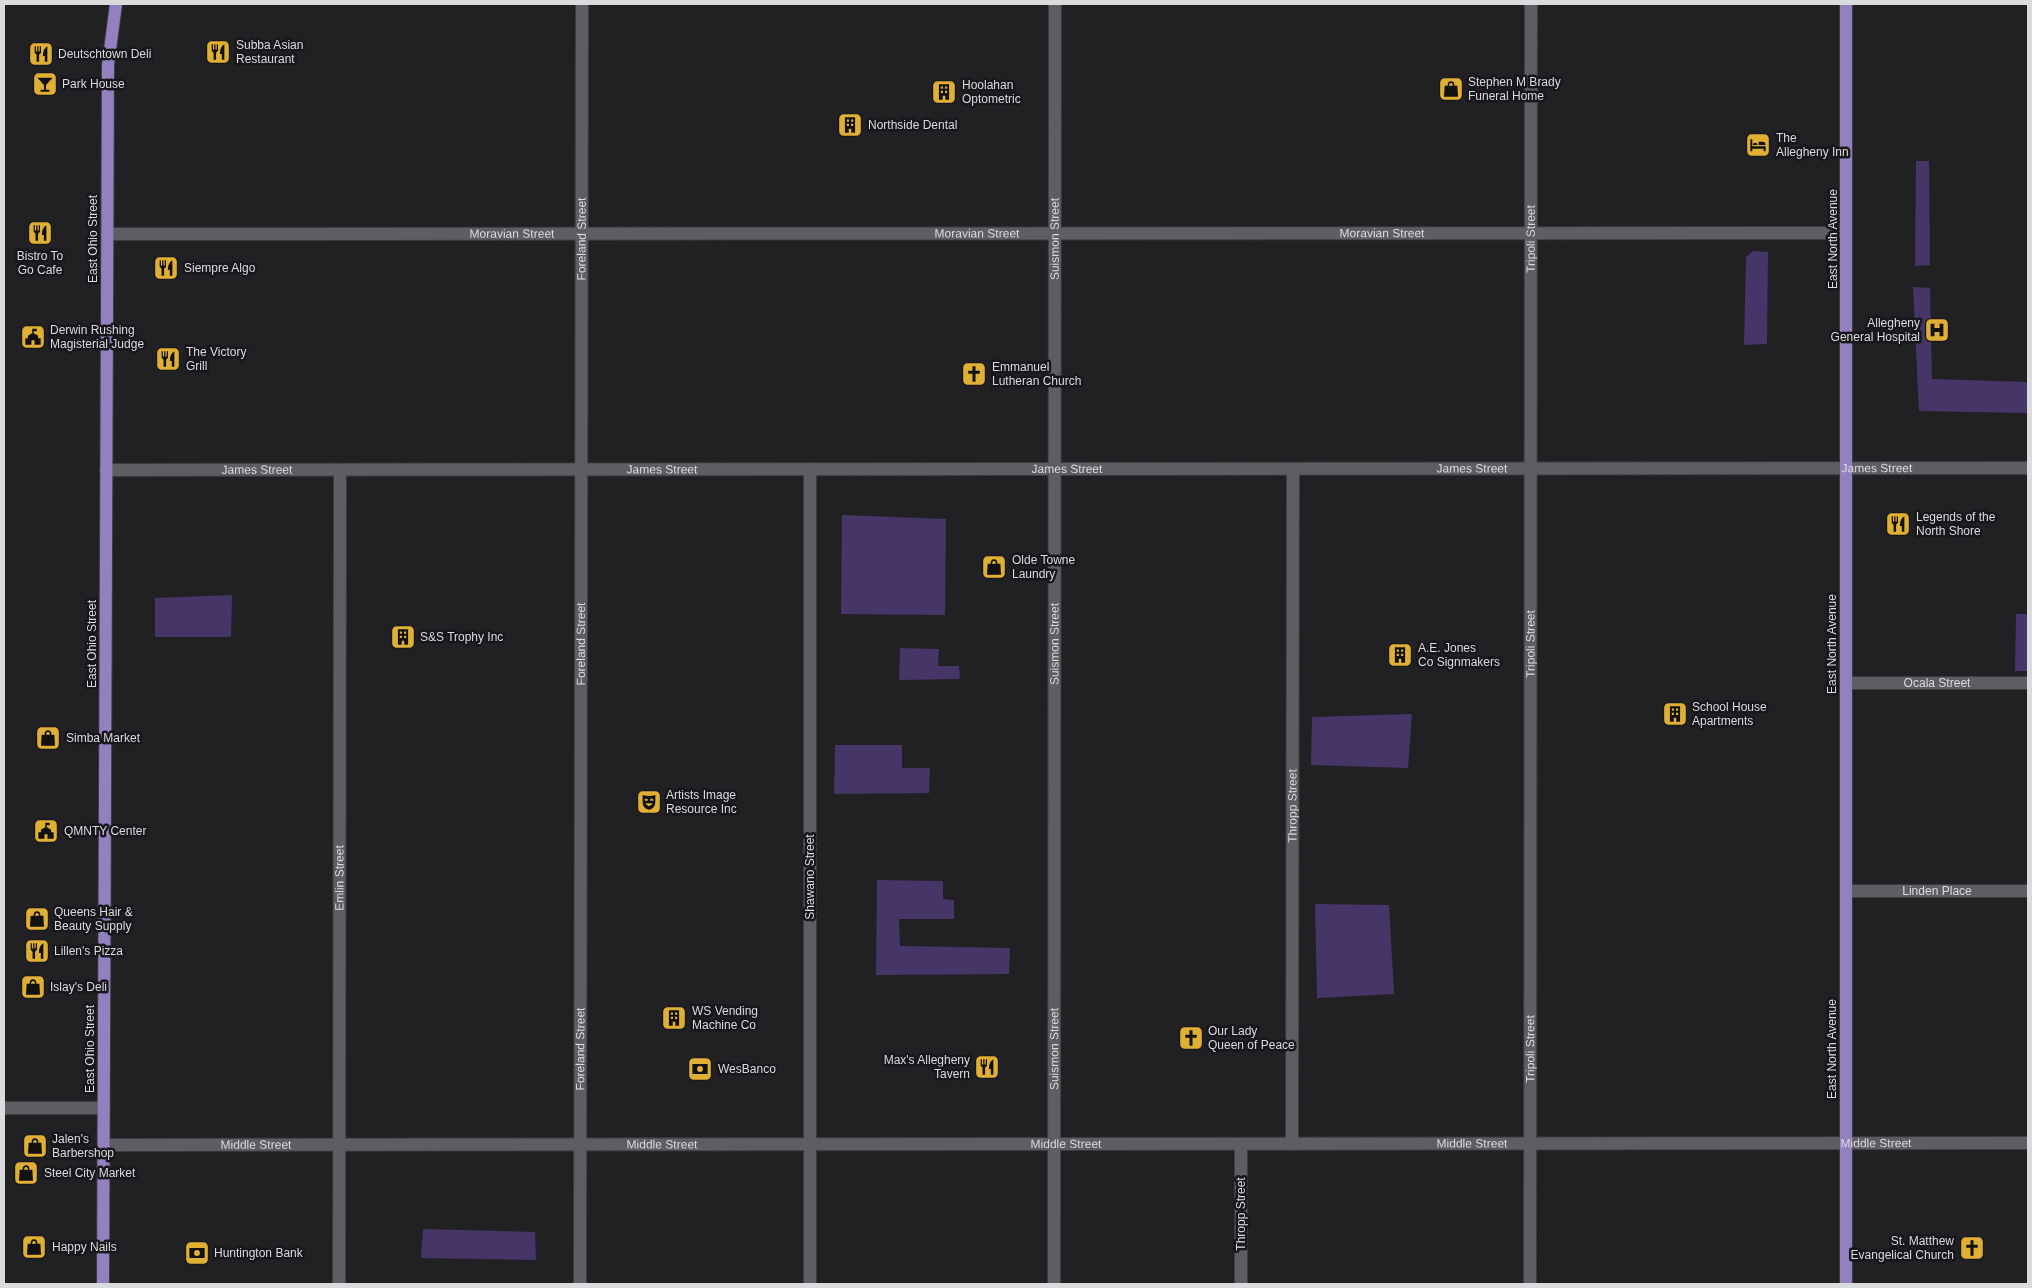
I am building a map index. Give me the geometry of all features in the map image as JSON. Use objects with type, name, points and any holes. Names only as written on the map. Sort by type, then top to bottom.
[{"type":"main road","name":"East Ohio Street","points":[[103,1284],[108,65],[116,4]]},
{"type":"main road","name":"East North Avenue","points":[[1846,4],[1846,1284]]},
{"type":"street","name":"Foreland Street","points":[[580,1284],[582,4]]},
{"type":"street","name":"Suismon Street","points":[[1054,1284],[1055,4]]},
{"type":"street","name":"Tripoli Street","points":[[1530,1284],[1531,4]]},
{"type":"street","name":"Moravian Street","points":[[107,234],[1846,233]]},
{"type":"street","name":"James Street","points":[[106,470],[2028,468]]},
{"type":"street","name":"Thropp Street","points":[[1292,1144],[1293,469]]},
{"type":"street","name":"Emlin Street","points":[[339,1284],[340,470]]},
{"type":"street","name":"Shawano Street","points":[[810,470],[810,1284]]},
{"type":"street","name":"Ocala Street","points":[[1846,683],[2028,683]]},
{"type":"street","name":"Linden Place","points":[[1846,891],[2028,891]]},
{"type":"street","points":[[4,1108],[104,1108]]},
{"type":"street","name":"Middle Street","points":[[104,1146],[2028,1143]]},
{"type":"street","name":"Thropp Street","points":[[1241,1144],[1241,1284]]},
{"type":"shaded area","points":[[1916,161],[1929,161],[1930,265],[1915,266]]},
{"type":"shaded area","points":[[1753,251],[1768,252],[1767,344],[1744,345],[1746,257]]},
{"type":"shaded area","points":[[1913,287],[1930,288],[1932,379],[2028,382],[2028,413],[1919,411]]},
{"type":"shaded area","points":[[842,515],[946,519],[945,615],[841,614]]},
{"type":"shaded area","points":[[232,595],[231,637],[155,637],[155,598]]},
{"type":"shaded area","points":[[2016,614],[2028,614],[2028,671],[2015,671]]},
{"type":"shaded area","points":[[900,648],[939,649],[938,666],[959,666],[960,679],[899,680]]},
{"type":"shaded area","points":[[1412,714],[1408,768],[1311,765],[1312,717]]},
{"type":"shaded area","points":[[835,745],[902,745],[902,768],[930,768],[929,793],[834,794]]},
{"type":"shaded area","points":[[877,880],[943,881],[943,899],[954,900],[954,919],[899,919],[900,946],[1010,948],[1009,974],[876,975]]},
{"type":"shaded area","points":[[1315,904],[1389,905],[1394,994],[1317,998]]},
{"type":"shaded area","points":[[423,1229],[535,1232],[536,1260],[421,1258]]},
{"type":"place","name":"Subba Asian Restaurant","points":[[218,52]]},
{"type":"place","name":"Deutschtown Deli","points":[[41,54]]},
{"type":"place","name":"Park House","points":[[45,84]]},
{"type":"place","name":"Stephen M Brady Funeral Home","points":[[1451,89]]},
{"type":"place","name":"Hoolahan Optometric","points":[[944,92]]},
{"type":"place","name":"Northside Dental","points":[[850,125]]},
{"type":"place","name":"The Allegheny Inn","points":[[1758,145]]},
{"type":"place","name":"Bistro To Go Cafe","points":[[40,233]]},
{"type":"place","name":"Siempre Algo","points":[[166,268]]},
{"type":"place","name":"Allegheny General Hospital","points":[[1937,330]]},
{"type":"place","name":"Derwin Rushing Magisterial Judge","points":[[33,337]]},
{"type":"place","name":"The Victory Grill","points":[[168,359]]},
{"type":"place","name":"Emmanuel Lutheran Church","points":[[974,374]]},
{"type":"place","name":"Legends of the North Shore","points":[[1898,524]]},
{"type":"place","name":"Olde Towne Laundry","points":[[994,567]]},
{"type":"place","name":"S&S Trophy Inc","points":[[403,637]]},
{"type":"place","name":"A.E. Jones Co Signmakers","points":[[1400,655]]},
{"type":"place","name":"School House Apartments","points":[[1675,714]]},
{"type":"place","name":"Simba Market","points":[[48,738]]},
{"type":"place","name":"Artists Image Resource Inc","points":[[649,802]]},
{"type":"place","name":"QMNTY Center","points":[[46,831]]},
{"type":"place","name":"Queens Hair & Beauty Supply","points":[[37,919]]},
{"type":"place","name":"Lillen's Pizza","points":[[37,951]]},
{"type":"place","name":"Islay's Deli","points":[[33,987]]},
{"type":"place","name":"WS Vending Machine Co","points":[[674,1018]]},
{"type":"place","name":"Our Lady Queen of Peace","points":[[1191,1038]]},
{"type":"place","name":"Max's Allegheny Tavern","points":[[987,1067]]},
{"type":"place","name":"WesBanco","points":[[700,1069]]},
{"type":"place","name":"Jalen's Barbershop","points":[[35,1146]]},
{"type":"place","name":"Steel City Market","points":[[26,1173]]},
{"type":"place","name":"Happy Nails","points":[[34,1247]]},
{"type":"place","name":"St. Matthew Evangelical Church","points":[[1972,1248]]},
{"type":"place","name":"Huntington Bank","points":[[197,1253]]}]
